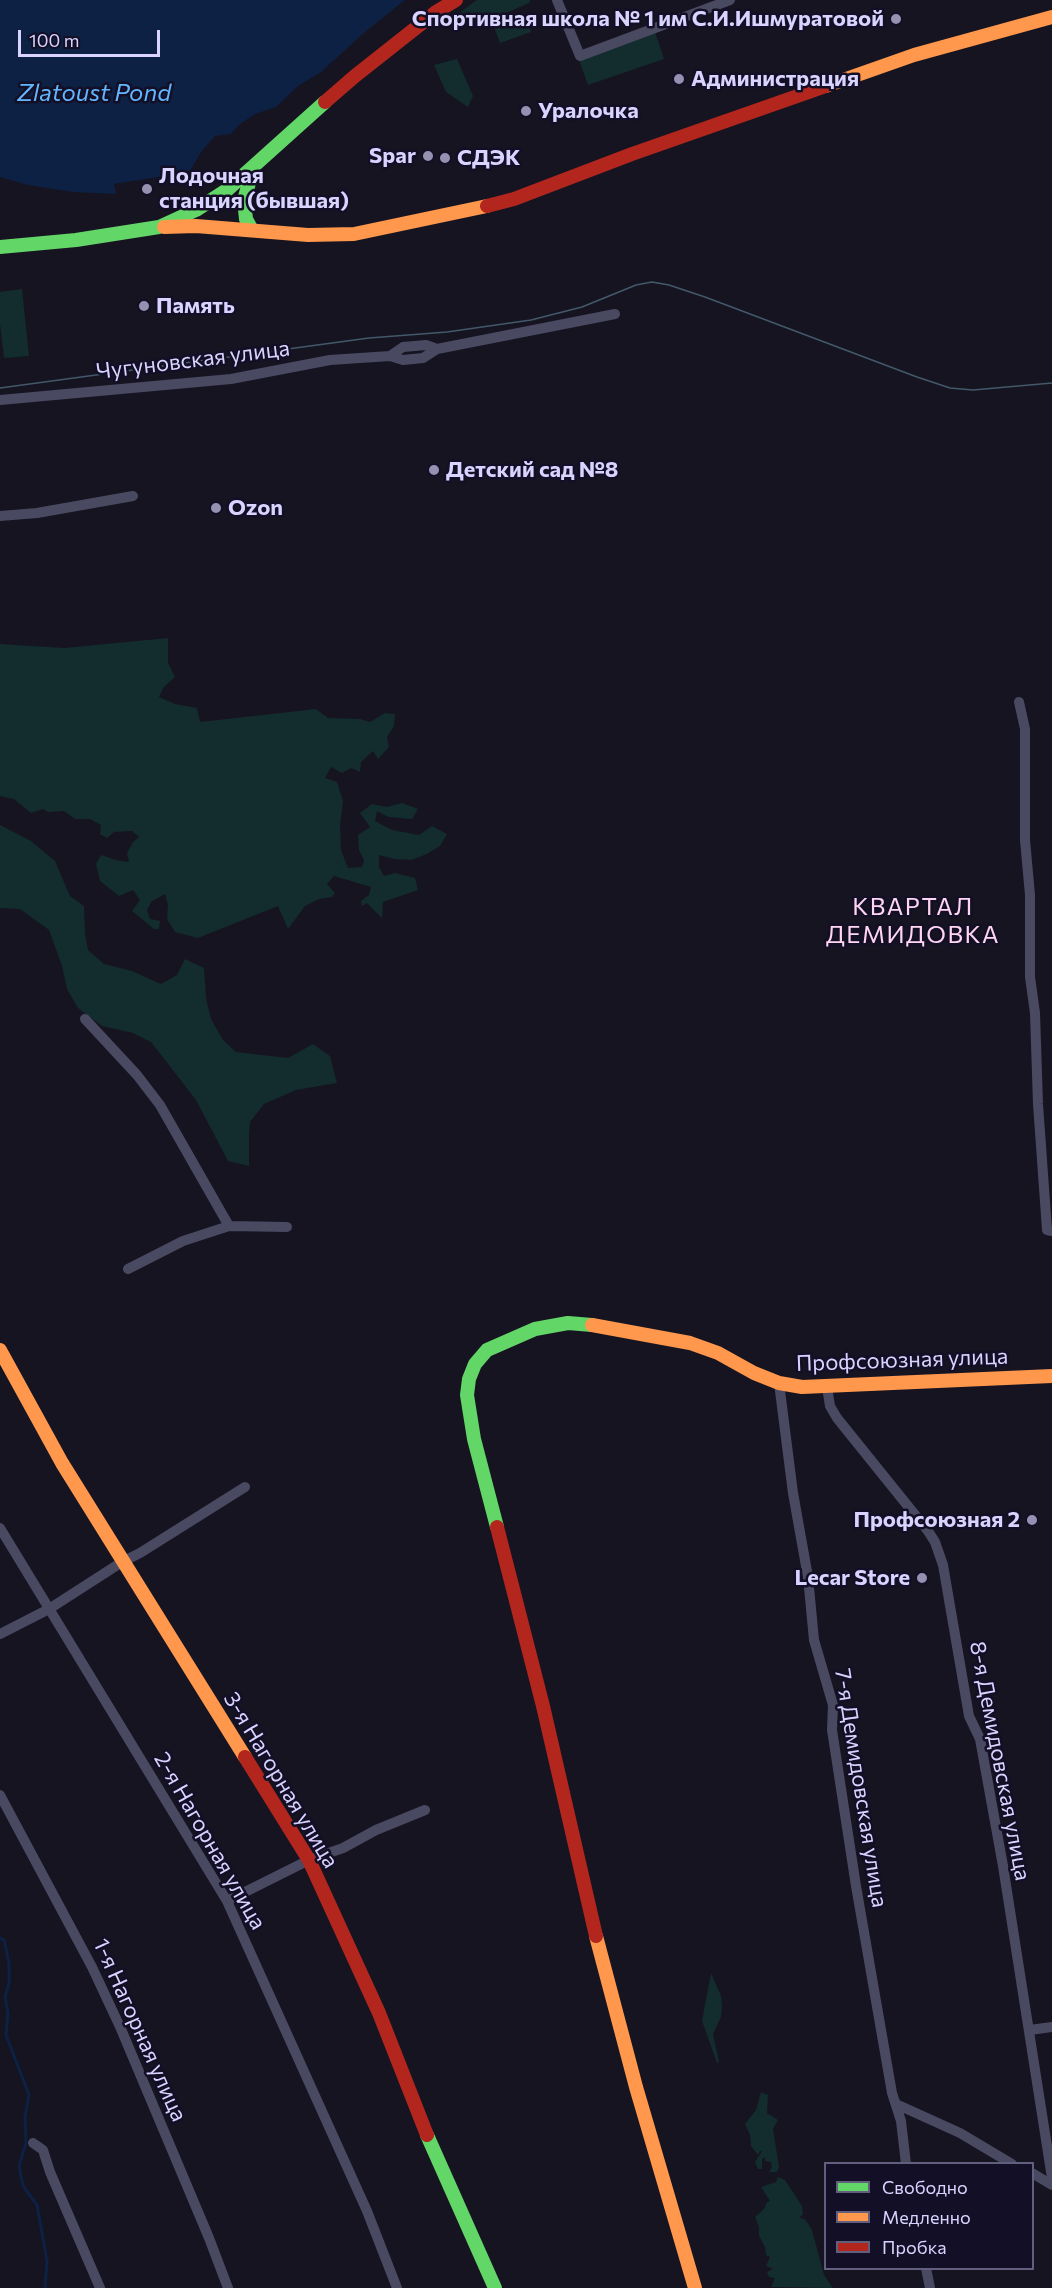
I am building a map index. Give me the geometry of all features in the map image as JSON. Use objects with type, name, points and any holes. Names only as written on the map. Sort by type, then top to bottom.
[{"type":"main road","points":[[159,227],[196,210],[227,190],[355,76],[436,12],[456,0]]},
{"type":"main road","points":[[0,248],[76,240],[159,227],[196,226],[308,235],[354,234],[382,230],[507,201],[632,154],[914,55],[1052,17]]},
{"type":"main road","points":[[252,230],[246,219],[244,200],[254,166]]},
{"type":"main road","name":"Профсоюзная улица","points":[[695,2288],[636,2087],[592,1921],[543,1706],[474,1439],[467,1395],[469,1379],[475,1364],[487,1350],[535,1329],[568,1323],[609,1327],[690,1342],[718,1353],[754,1373],[779,1383],[802,1387],[1052,1376]]},
{"type":"main road","name":"3-я Нагорная улица","points":[[0,1350],[62,1463],[309,1860],[379,2013],[412,2101],[495,2288]]},
{"type":"street","points":[[557,0],[580,56],[730,0]]},
{"type":"street","name":"Чугуновская улица","points":[[0,400],[231,379],[330,360],[390,356],[403,347],[426,345],[437,349],[615,314]]},
{"type":"street","points":[[0,516],[37,513],[133,496]]},
{"type":"street","points":[[1019,702],[1024,729],[1025,840],[1030,895],[1030,977],[1035,1013],[1038,1104],[1049,1231]]},
{"type":"street","points":[[85,1019],[137,1075],[160,1105],[229,1226]]},
{"type":"street","points":[[128,1269],[183,1241],[229,1226],[287,1227]]},
{"type":"street","name":"7-я Демидовская улица","points":[[779,1383],[793,1493],[808,1577],[814,1640],[833,1705],[832,1730],[856,1886],[892,2093],[901,2121],[906,2162]]},
{"type":"street","name":"8-я Демидовская улица","points":[[827,1387],[830,1406],[837,1418],[935,1542],[943,1565],[969,1716],[980,1739],[1030,2030],[1052,2178]]},
{"type":"street","points":[[0,1634],[48,1609],[245,1487]]},
{"type":"street","name":"2-я Нагорная улица","points":[[0,1528],[227,1900],[362,2200],[397,2288]]},
{"type":"street","name":"1-я Нагорная улица","points":[[0,1795],[92,1967],[121,2029],[228,2288]]},
{"type":"street","points":[[227,1900],[309,1860],[343,1848],[376,1830],[425,1810]]},
{"type":"street","points":[[1030,2030],[1052,2027]]},
{"type":"street","points":[[896,2104],[960,2133],[1010,2162]]},
{"type":"street","points":[[33,2143],[43,2150],[50,2172],[100,2288]]},
{"type":"street","points":[[1034,2174],[1052,2185]]},
{"type":"street","points":[[926,2270],[930,2288]]},
{"type":"green space","points":[[477,0],[530,0],[529,3],[483,23],[465,25],[460,21],[459,13]]},
{"type":"green space","points":[[525,13],[531,32],[500,43],[493,24]]},
{"type":"green space","points":[[655,32],[664,59],[588,85],[579,60]]},
{"type":"green space","points":[[457,59],[473,96],[468,107],[446,92],[434,65]]},
{"type":"green space","points":[[22,289],[29,356],[4,358],[0,324],[0,292]]},
{"type":"green space","points":[[168,638],[168,663],[175,677],[163,688],[159,697],[175,704],[197,708],[200,722],[316,709],[328,718],[360,719],[370,722],[385,713],[395,714],[394,726],[387,737],[389,747],[378,759],[373,751],[361,762],[360,772],[351,768],[342,773],[331,767],[325,778],[337,782],[343,801],[340,825],[341,850],[348,868],[362,867],[364,860],[359,850],[358,835],[370,827],[360,813],[372,804],[387,807],[402,803],[418,809],[412,819],[389,817],[377,811],[375,821],[392,830],[419,835],[432,826],[447,834],[440,846],[411,860],[379,855],[379,867],[384,876],[395,873],[415,878],[418,890],[383,902],[382,918],[367,903],[362,906],[361,901],[369,895],[371,887],[334,876],[327,884],[335,893],[332,897],[319,899],[305,906],[288,929],[278,906],[198,938],[175,932],[167,919],[168,905],[165,894],[151,902],[147,910],[150,919],[160,921],[159,929],[154,929],[132,911],[140,900],[133,890],[119,896],[100,881],[96,864],[101,855],[129,862],[127,853],[139,837],[132,831],[114,832],[107,838],[100,834],[101,825],[90,819],[75,819],[64,811],[48,812],[43,809],[31,813],[14,799],[0,796],[0,644],[64,648]]},
{"type":"green space","points":[[0,825],[31,841],[55,861],[70,896],[84,906],[88,950],[104,964],[132,971],[161,984],[177,975],[185,959],[204,968],[206,998],[211,1019],[223,1040],[236,1052],[288,1058],[313,1044],[330,1056],[337,1083],[296,1090],[264,1104],[250,1122],[249,1166],[228,1161],[196,1100],[151,1042],[133,1033],[102,1026],[78,1008],[67,989],[62,966],[49,930],[20,909],[0,908]]},
{"type":"green space","points":[[711,1973],[721,1996],[722,2006],[721,2017],[713,2034],[719,2062],[717,2063],[702,2021]]},
{"type":"green space","points":[[761,2092],[768,2095],[767,2113],[778,2120],[773,2129],[779,2167],[777,2172],[769,2172],[772,2167],[771,2162],[765,2161],[765,2157],[762,2159],[762,2169],[758,2169],[755,2162],[762,2151],[758,2155],[751,2146],[750,2135],[745,2124],[756,2110]]},
{"type":"green space","points":[[778,2177],[785,2180],[802,2206],[803,2214],[799,2218],[805,2219],[812,2230],[824,2275],[833,2288],[771,2287],[775,2278],[769,2277],[767,2272],[773,2269],[766,2266],[770,2257],[766,2255],[755,2217],[770,2201],[761,2187],[776,2182]]},
{"type":"water","name":"Zlatoust Pond","points":[[0,0],[405,0],[321,72],[298,86],[276,107],[255,114],[240,124],[231,134],[215,136],[179,184],[177,174],[114,184],[116,194],[73,192],[28,185],[0,177]]},
{"type":"waterway","points":[[0,1938],[4,1940],[9,1963],[9,1983],[5,1997],[8,2013],[6,2035],[29,2095],[25,2117],[26,2143],[19,2166],[23,2186],[37,2205],[47,2261],[45,2288]]},
{"type":"tram line","points":[[0,388],[369,338],[447,332],[531,320],[582,307],[636,285],[652,282],[705,297],[950,388],[973,390],[1052,383]]},
{"type":"traffic: fast","points":[[0,247],[76,240],[159,227],[196,210],[227,190],[325,102]]},
{"type":"traffic: fast","points":[[252,230],[246,219],[244,200],[254,166]]},
{"type":"traffic: fast","points":[[497,1527],[474,1439],[467,1395],[469,1379],[475,1364],[487,1350],[535,1329],[568,1323],[592,1325]]},
{"type":"traffic: fast","points":[[427,2135],[495,2288]]},
{"type":"traffic: slow","points":[[826,86],[914,55],[1052,17]]},
{"type":"traffic: slow","points":[[164,227],[196,226],[308,235],[354,234],[487,206]]},
{"type":"traffic: slow","points":[[592,1325],[690,1343],[718,1353],[754,1373],[779,1383],[802,1387],[1052,1376]]},
{"type":"traffic: slow","points":[[0,1350],[62,1463],[245,1757]]},
{"type":"traffic: slow","points":[[596,1936],[636,2087],[695,2288]]},
{"type":"traffic: jam","points":[[325,102],[436,12],[456,0]]},
{"type":"traffic: jam","points":[[487,206],[514,199],[632,154],[826,86]]},
{"type":"traffic: jam","points":[[497,1527],[543,1706],[596,1936]]},
{"type":"traffic: jam","points":[[245,1757],[309,1860],[379,2013],[427,2135]]},
{"type":"place","name":"Спортивная школа № 1 им С.И.Ишмуратовой","points":[[896,19]]},
{"type":"place","name":"Администрация","points":[[679,79]]},
{"type":"place","name":"Уралочка","points":[[526,111]]},
{"type":"place","name":"Spar","points":[[428,156]]},
{"type":"place","name":"СДЭК","points":[[445,158]]},
{"type":"place","name":"Лодочная станция (бывшая)","points":[[147,189]]},
{"type":"place","name":"Память","points":[[144,306]]},
{"type":"place","name":"Детский сад №8","points":[[434,470]]},
{"type":"place","name":"Ozon","points":[[216,508]]},
{"type":"place","name":"Профсоюзная 2","points":[[1032,1520]]},
{"type":"place","name":"Lecar Store","points":[[922,1578]]},
{"type":"district","name":"КВАРТАЛ ДЕМИДОВКА","points":[[913,921]]}]
